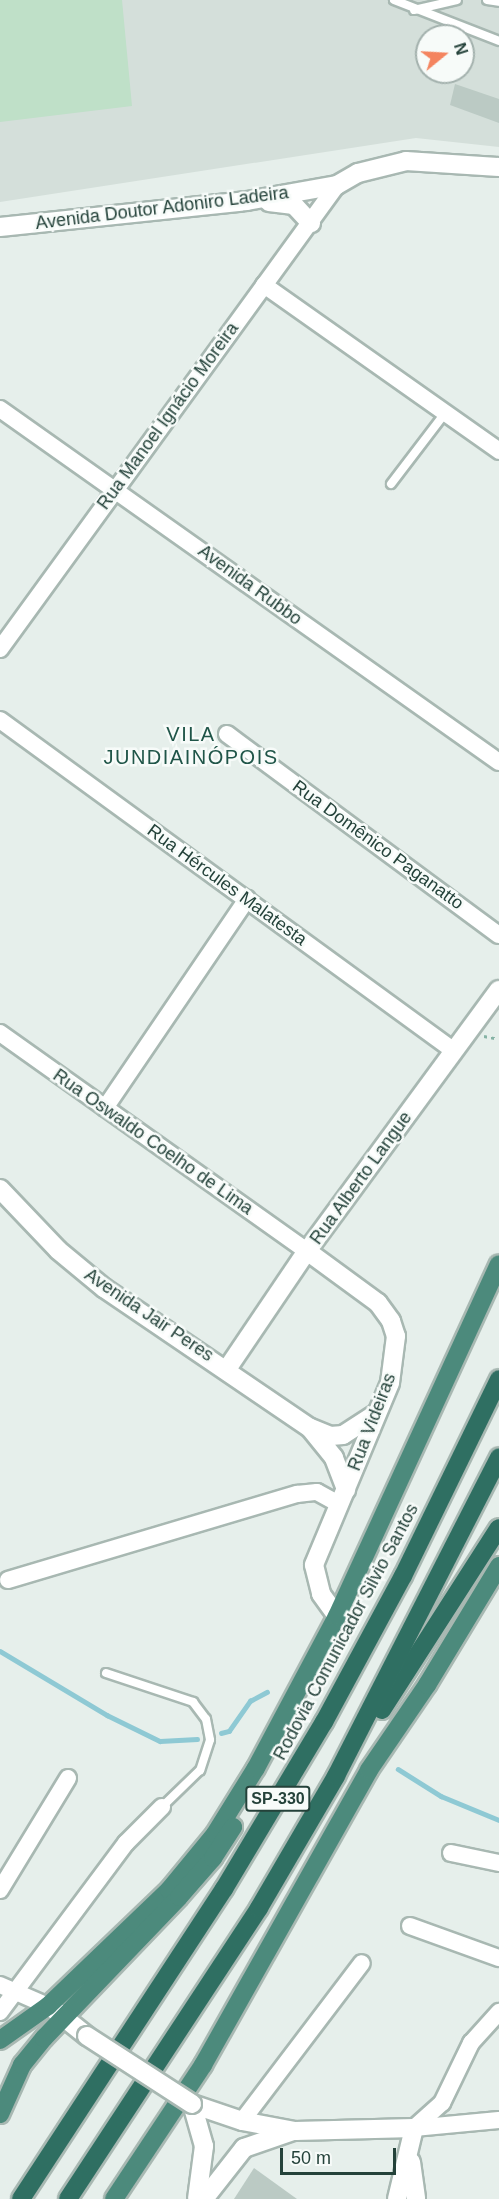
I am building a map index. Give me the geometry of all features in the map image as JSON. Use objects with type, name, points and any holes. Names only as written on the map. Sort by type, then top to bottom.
[{"type":"highway","points":[[0,2040],[48,2006],[169,1890],[214,1834],[256,1768],[337,1616],[499,1264]]},
{"type":"highway","name":"Rodovia Comunicador Silvio Santos","points":[[21,2199],[224,1889],[324,1722],[403,1576],[499,1379]]},
{"type":"highway","name":"SP-330","points":[[68,2199],[259,1908],[336,1776],[499,1457]]},
{"type":"highway","points":[[336,1776],[499,1528]]},
{"type":"highway","points":[[114,2199],[203,2065],[369,1770],[427,1685],[499,1566]]},
{"type":"highway","points":[[0,2114],[22,2065],[44,2038],[213,1858],[339,1638],[337,1616]]},
{"type":"street","name":"Avenida Doutor Adoniro Ladeira","points":[[0,227],[247,201],[337,184],[358,173],[406,161],[499,167]]},
{"type":"street","name":"Rua Manoel Ignácio Moreira","points":[[0,649],[114,488],[311,223],[337,184]]},
{"type":"street","points":[[247,201],[286,202],[311,223]]},
{"type":"street","points":[[264,285],[499,451]]},
{"type":"street","points":[[249,306],[281,297]]},
{"type":"street","name":"Avenida Rubbo","points":[[0,409],[499,762]]},
{"type":"street","name":"Rua Hércules Malatesta","points":[[0,720],[454,1051]]},
{"type":"street","name":"Rua Domênico Paganatto","points":[[227,734],[499,935]]},
{"type":"street","points":[[105,1108],[247,899]]},
{"type":"street","name":"Rua Alberto Langue","points":[[227,1369],[307,1251],[499,990]]},
{"type":"street","name":"Rua Oswaldo Coelho de Lima","points":[[0,1033],[307,1251]]},
{"type":"street","name":"Avenida Jair Peres","points":[[0,1189],[58,1250],[104,1288],[227,1369],[310,1428],[331,1436],[343,1435],[379,1411]]},
{"type":"street","name":"Rua Videiras","points":[[307,1251],[378,1303],[391,1321],[396,1336],[394,1359],[379,1411],[342,1497]]},
{"type":"street","name":"Avenida Jair Peres","points":[[310,1428],[334,1458],[342,1497]]},
{"type":"street","points":[[8,1580],[297,1494],[317,1492],[342,1497],[314,1565],[321,1594],[337,1616]]},
{"type":"street","points":[[0,1890],[68,1778]]},
{"type":"street","points":[[0,2012],[7,1988],[126,1843],[162,1807]]},
{"type":"street","points":[[451,1853],[499,1863]]},
{"type":"street","points":[[410,1926],[499,1958]]},
{"type":"street","points":[[242,2121],[362,1963]]},
{"type":"street","points":[[7,1988],[64,2015],[87,2036],[192,2104],[242,2121],[295,2131],[414,2128],[499,2120]]},
{"type":"street","points":[[397,2199],[410,2155],[414,2128],[442,2103],[471,2043],[499,2012]]},
{"type":"street","points":[[44,2038],[63,2032],[87,2036]]},
{"type":"street","points":[[192,2104],[204,2146],[197,2199]]},
{"type":"street","points":[[204,2199],[244,2148],[295,2131]]},
{"type":"street","points":[[410,2155],[416,2199]]},
{"type":"lane","points":[[394,0],[414,10],[499,41]]},
{"type":"lane","points":[[414,10],[457,0]]},
{"type":"lane","points":[[487,0],[499,2]]},
{"type":"lane","points":[[391,484],[445,413]]},
{"type":"lane","points":[[106,1673],[193,1702],[206,1719],[210,1740],[200,1770],[162,1807]]},
{"type":"shaded area","points":[[0,0],[499,0],[499,147],[416,138],[0,202]]},
{"type":"green space","points":[[0,0],[122,0],[132,106],[0,122]]},
{"type":"building","points":[[455,84],[499,99],[499,123],[450,105]]},
{"type":"building","points":[[254,2168],[297,2199],[234,2199]]},
{"type":"waterway","points":[[0,1651],[107,1715],[160,1741],[197,1739]]},
{"type":"waterway","points":[[221,1733],[229,1731],[250,1701],[267,1692]]},
{"type":"waterway","points":[[398,1769],[441,1796],[499,1820]]},
{"type":"district","name":"VILA JUNDIAINÓPOIS","points":[[191,746]]}]
